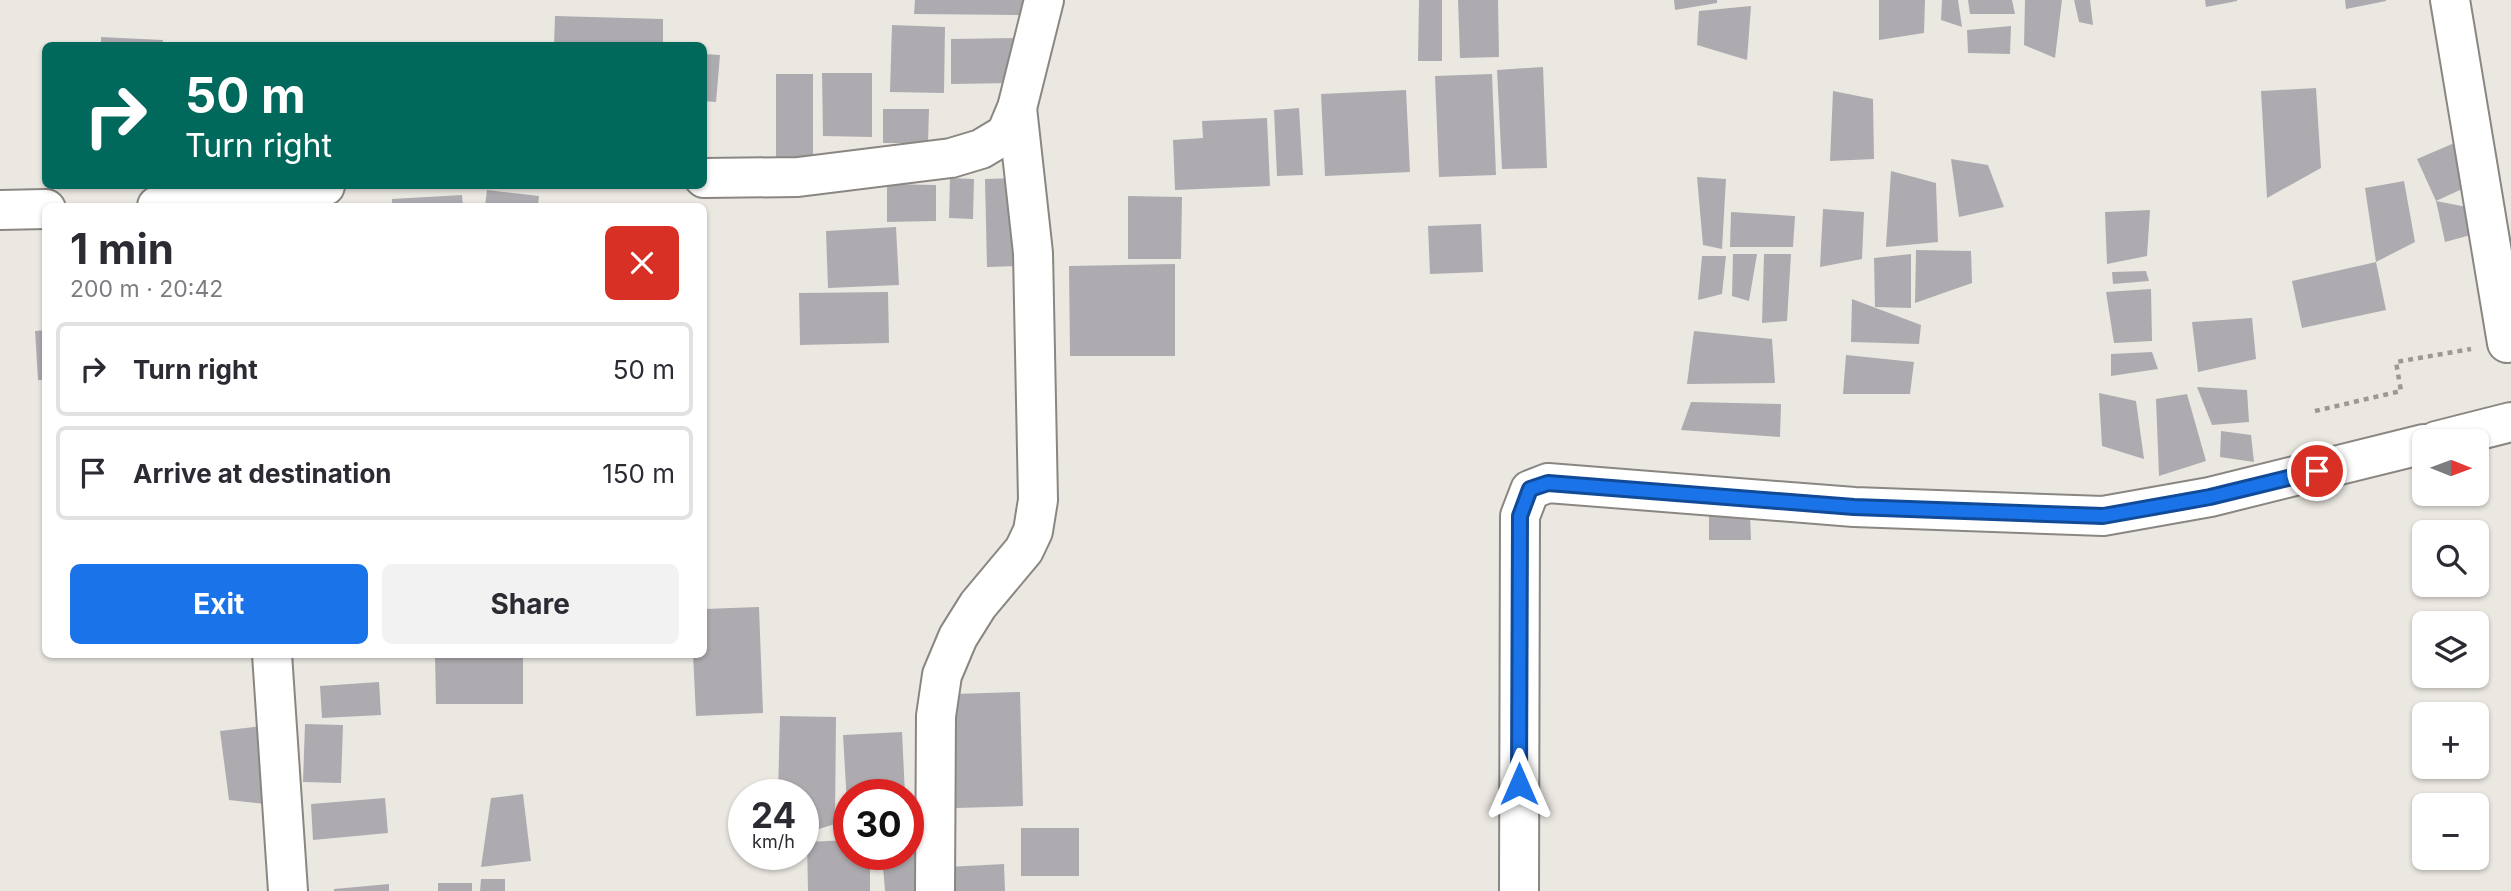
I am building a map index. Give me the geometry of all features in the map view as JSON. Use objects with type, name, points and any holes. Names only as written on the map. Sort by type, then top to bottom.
[{"type":"street","points":[[707,178],[798,177],[951,159],[981,149],[1006,134],[1017,108],[1044,0]]},
{"type":"street","points":[[2450,0],[2507,343]]},
{"type":"street","points":[[935,890],[936,716],[942,675],[958,637],[978,605],[1024,550],[1033,531],[1038,500],[1033,253],[1017,108]]},
{"type":"street","points":[[253,203],[312,189]]},
{"type":"street","points":[[0,210],[42,209]]},
{"type":"street","points":[[2483,429],[2511,422]]},
{"type":"street","points":[[1519,891],[1520,516],[1530,489],[1548,483],[1854,507],[2103,516],[2210,497],[2412,447]]},
{"type":"street","points":[[272,658],[288,891]]},
{"type":"path","points":[[2315,411],[2401,391],[2396,362],[2507,343]]},
{"type":"building","points":[[915,0],[1026,0],[1026,15],[914,14]]},
{"type":"building","points":[[1419,0],[1442,0],[1442,61],[1418,61]]},
{"type":"building","points":[[1458,0],[1498,0],[1499,57],[1460,58]]},
{"type":"building","points":[[1674,0],[1717,0],[1717,3],[1675,10]]},
{"type":"building","points":[[1879,0],[1925,0],[1924,33],[1879,40]]},
{"type":"building","points":[[1942,0],[1958,0],[1962,27],[1941,20]]},
{"type":"building","points":[[1968,0],[2012,0],[2015,14],[1970,14]]},
{"type":"building","points":[[2025,0],[2062,0],[2055,58],[2024,45]]},
{"type":"building","points":[[2074,0],[2090,0],[2093,25],[2079,22]]},
{"type":"building","points":[[2205,0],[2237,0],[2237,1],[2206,7]]},
{"type":"building","points":[[2345,0],[2386,0],[2386,1],[2346,9]]},
{"type":"building","points":[[1751,6],[1747,60],[1697,45],[1699,11]]},
{"type":"building","points":[[555,16],[663,19],[663,42],[554,42]]},
{"type":"building","points":[[892,25],[945,27],[944,93],[890,92]]},
{"type":"building","points":[[2011,26],[2010,54],[1968,53],[1967,30]]},
{"type":"building","points":[[101,37],[163,40],[163,42],[101,42]]},
{"type":"building","points":[[1015,38],[1016,83],[951,84],[951,39]]},
{"type":"building","points":[[707,54],[720,55],[716,102],[707,101]]},
{"type":"building","points":[[1543,67],[1547,168],[1502,169],[1497,70]]},
{"type":"building","points":[[822,73],[872,73],[872,137],[823,136]]},
{"type":"building","points":[[776,74],[813,74],[813,161],[776,161]]},
{"type":"building","points":[[1492,74],[1496,175],[1439,177],[1435,76]]},
{"type":"building","points":[[2316,88],[2321,168],[2267,198],[2261,91]]},
{"type":"building","points":[[1406,90],[1410,172],[1325,176],[1321,94]]},
{"type":"building","points":[[1833,91],[1873,99],[1874,159],[1830,161]]},
{"type":"building","points":[[1299,108],[1303,175],[1277,176],[1274,110]]},
{"type":"building","points":[[883,109],[929,109],[928,143],[883,143]]},
{"type":"building","points":[[1267,118],[1270,186],[1175,190],[1173,140],[1203,138],[1202,121]]},
{"type":"building","points":[[2466,138],[2473,184],[2436,201],[2417,159]]},
{"type":"building","points":[[1951,159],[1988,165],[2004,207],[1959,217]]},
{"type":"building","points":[[1891,171],[1936,183],[1938,242],[1886,247]]},
{"type":"building","points":[[1697,177],[1726,179],[1722,249],[1703,245]]},
{"type":"building","points":[[950,178],[974,179],[973,219],[949,218]]},
{"type":"building","points":[[1020,178],[1022,266],[987,267],[985,179]]},
{"type":"building","points":[[2404,181],[2415,242],[2376,262],[2365,188]]},
{"type":"building","points":[[887,184],[936,185],[936,221],[887,222]]},
{"type":"building","points":[[487,190],[539,196],[538,203],[485,203]]},
{"type":"building","points":[[462,195],[463,203],[392,203],[392,199]]},
{"type":"building","points":[[1128,196],[1182,197],[1181,259],[1128,259]]},
{"type":"building","points":[[2436,201],[2472,208],[2478,233],[2445,242]]},
{"type":"building","points":[[1823,209],[1864,212],[1862,259],[1820,267]]},
{"type":"building","points":[[2150,210],[2147,256],[2107,264],[2105,212]]},
{"type":"building","points":[[1731,212],[1795,216],[1793,247],[1730,247]]},
{"type":"building","points":[[1481,224],[1483,272],[1430,274],[1428,226]]},
{"type":"building","points":[[896,227],[899,285],[828,288],[826,231]]},
{"type":"building","points":[[1916,250],[1971,251],[1972,283],[1915,303]]},
{"type":"building","points":[[1733,254],[1757,254],[1749,301],[1732,296]]},
{"type":"building","points":[[1764,254],[1791,254],[1787,321],[1762,323]]},
{"type":"building","points":[[1911,254],[1911,308],[1875,307],[1874,258]]},
{"type":"building","points":[[1702,256],[1726,256],[1722,294],[1698,300]]},
{"type":"building","points":[[2376,262],[2386,310],[2302,328],[2292,281]]},
{"type":"building","points":[[1175,264],[1175,356],[1070,356],[1069,266]]},
{"type":"building","points":[[2146,271],[2149,281],[2113,284],[2112,272]]},
{"type":"building","points":[[2151,289],[2152,341],[2114,343],[2106,292]]},
{"type":"building","points":[[888,292],[889,343],[800,345],[799,293]]},
{"type":"building","points":[[1852,299],[1921,325],[1919,344],[1851,342]]},
{"type":"building","points":[[2252,318],[2256,359],[2198,372],[2192,322]]},
{"type":"building","points":[[42,330],[42,380],[38,380],[35,331]]},
{"type":"building","points":[[1694,331],[1772,339],[1775,383],[1687,384]]},
{"type":"building","points":[[2152,352],[2158,369],[2111,376],[2111,354]]},
{"type":"building","points":[[1846,355],[1914,362],[1910,394],[1843,394]]},
{"type":"building","points":[[2197,387],[2247,390],[2249,422],[2212,425]]},
{"type":"building","points":[[2099,393],[2136,401],[2144,459],[2102,446]]},
{"type":"building","points":[[2187,394],[2206,461],[2159,476],[2156,399]]},
{"type":"building","points":[[1691,402],[1781,404],[1780,437],[1681,430]]},
{"type":"building","points":[[2221,431],[2251,435],[2254,462],[2220,457]]},
{"type":"building","points":[[1750,514],[1751,540],[1709,540],[1709,515]]},
{"type":"building","points":[[759,607],[763,713],[696,716],[693,658],[707,658],[707,609]]},
{"type":"building","points":[[435,658],[523,658],[523,704],[436,704]]},
{"type":"building","points":[[379,682],[381,715],[322,718],[320,686]]},
{"type":"building","points":[[1020,692],[1023,806],[956,808],[954,694]]},
{"type":"building","points":[[780,716],[836,717],[833,825],[819,829],[819,779],[778,779]]},
{"type":"building","points":[[305,724],[343,725],[341,783],[303,782]]},
{"type":"building","points":[[263,726],[273,805],[229,800],[220,731]]},
{"type":"building","points":[[902,732],[904,779],[846,779],[843,735]]},
{"type":"building","points":[[523,794],[531,861],[481,867],[491,798]]},
{"type":"building","points":[[385,798],[388,833],[313,840],[311,804]]},
{"type":"building","points":[[1021,828],[1079,828],[1079,876],[1021,876]]},
{"type":"building","points":[[819,841],[833,841],[833,870],[870,870],[870,891],[808,891],[808,870],[819,870]]},
{"type":"building","points":[[1004,864],[1005,891],[948,891],[947,867]]},
{"type":"building","points":[[883,870],[919,870],[920,891],[885,891]]},
{"type":"building","points":[[481,879],[505,879],[505,891],[480,891]]},
{"type":"building","points":[[438,883],[472,883],[472,891],[438,891]]},
{"type":"building","points":[[389,884],[389,891],[334,891],[334,889]]},
{"type":"route","points":[[1519,784],[1520,516],[1530,489],[1548,483],[1854,507],[2103,516],[2210,497],[2317,471]]}]
